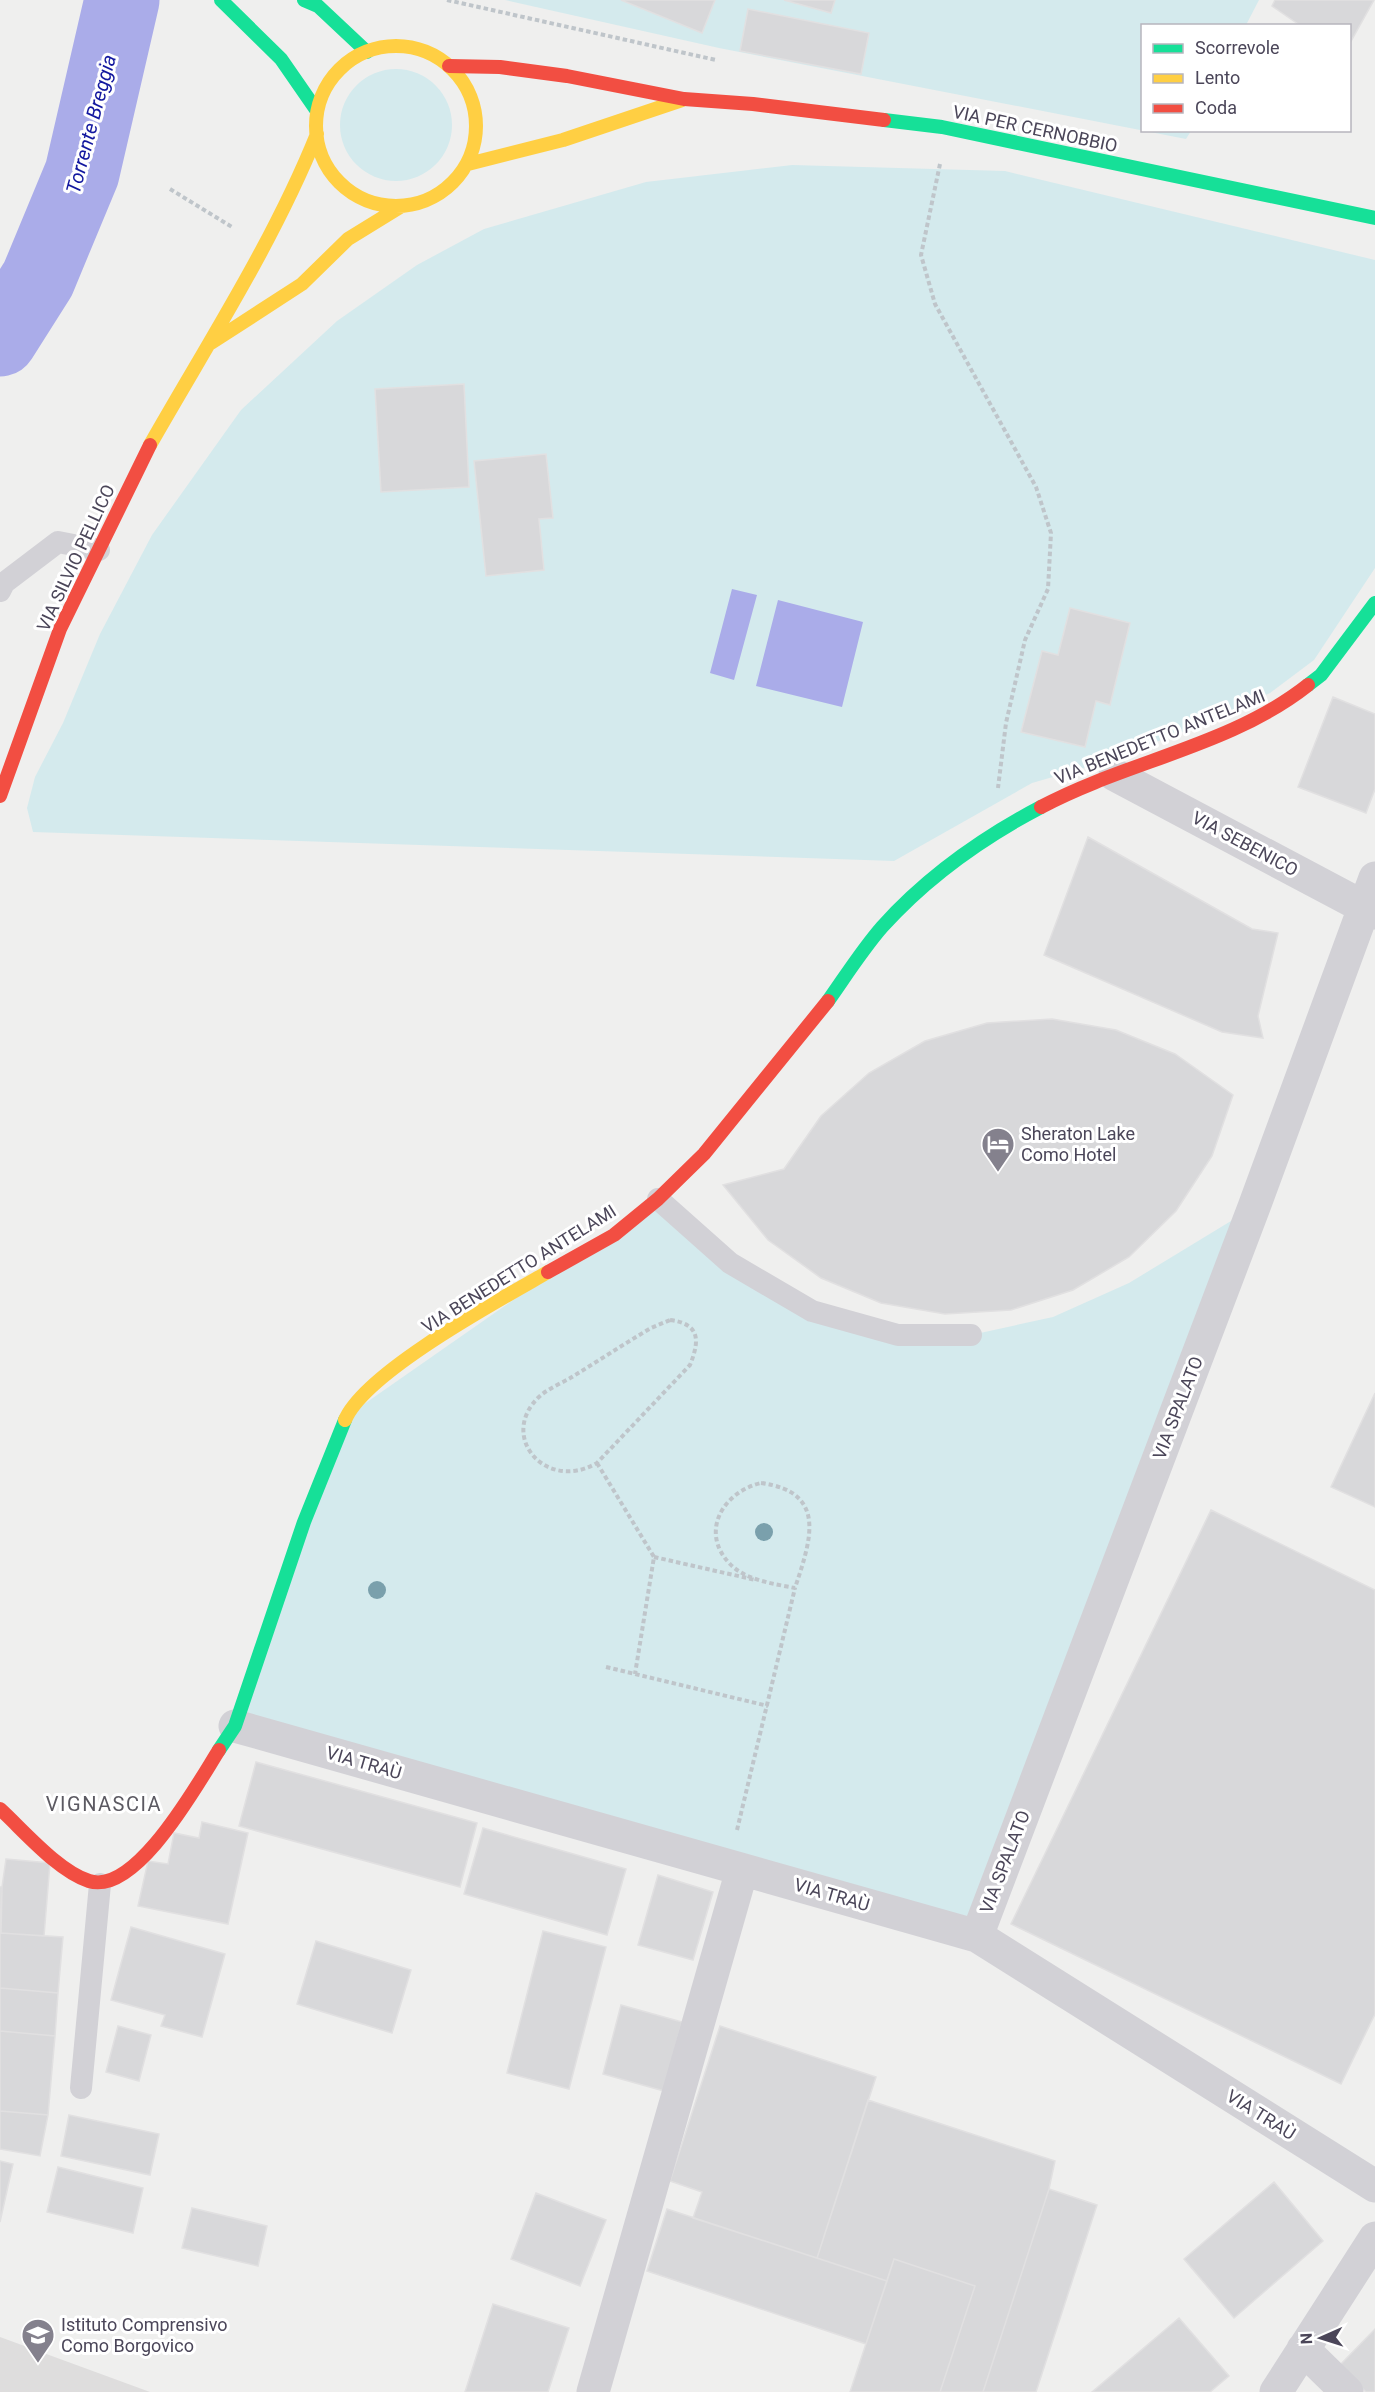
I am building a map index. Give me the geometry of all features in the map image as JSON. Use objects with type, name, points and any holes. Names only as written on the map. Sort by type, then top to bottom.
[{"type":"main road","points":[[221,0],[281,59],[317,111]]},
{"type":"main road","points":[[304,0],[318,6],[367,52]]},
{"type":"main road","points":[[402,46],[420,49],[450,66],[467,89],[477,118],[476,141],[468,164],[443,192],[428,200],[400,207],[381,205],[362,199],[345,188],[325,163],[316,134],[317,111],[323,92],[334,76],[349,61],[367,52],[402,46]]},
{"type":"main road","name":"VIA PER CERNOBBIO","points":[[450,66],[500,67],[567,76],[684,99],[753,104],[942,127],[1375,219]]},
{"type":"main road","name":"VIA PER CERNOBBIO","points":[[468,164],[563,140],[684,99]]},
{"type":"main road","name":"VIA SILVIO PELLICO","points":[[0,796],[60,629],[143,458],[299,178],[316,134]]},
{"type":"main road","name":"VIA SILVIO PELLICO","points":[[207,345],[302,284],[348,239],[400,207]]},
{"type":"main road","name":"VIA BENEDETTO ANTELAMI","points":[[100,1884],[122,1874],[161,1839],[235,1726],[304,1522],[347,1416],[380,1379],[454,1327],[615,1234],[658,1199],[704,1154],[795,1044],[881,928],[931,880],[992,833],[1080,786],[1115,775],[1234,729],[1282,706],[1321,675],[1375,603]]},
{"type":"main road","points":[[0,1809],[75,1875],[100,1884]]},
{"type":"street","name":"VIA SEBENICO","points":[[1115,775],[1371,899]]},
{"type":"street","name":"VIA SPALATO","points":[[976,1936],[1371,899]]},
{"type":"street","name":"VIA TRAÙ","points":[[235,1726],[976,1936],[1375,2187]]},
{"type":"street","points":[[592,2392],[735,1868]]},
{"type":"street","points":[[1276,2392],[1375,2238]]},
{"type":"street","points":[[1303,2349],[1347,2392]]},
{"type":"lane","points":[[0,591],[4,583],[58,542],[99,550]]},
{"type":"lane","points":[[658,1199],[730,1263],[812,1311],[898,1335],[971,1335]]},
{"type":"lane","points":[[81,2088],[100,1884]]},
{"type":"path","points":[[942,127],[939,178],[928,213],[921,255],[935,304],[1036,487],[1051,533],[1048,589],[1025,640],[1006,723],[992,833]]},
{"type":"path","points":[[170,189],[263,246]]},
{"type":"path","points":[[670,1320],[685,1322],[693,1329],[698,1346],[690,1365],[597,1463],[582,1471],[561,1473],[537,1461],[526,1449],[525,1420],[539,1397],[641,1334],[670,1320]]},
{"type":"path","points":[[597,1463],[654,1557],[635,1674]]},
{"type":"path","points":[[735,1868],[768,1706],[795,1588],[811,1534],[809,1518],[802,1504],[791,1493],[777,1486],[761,1484],[745,1487],[731,1496],[722,1508],[717,1522],[717,1537],[721,1552],[730,1564],[742,1574],[771,1584]]},
{"type":"path","points":[[654,1557],[795,1588]]},
{"type":"path","points":[[606,1667],[768,1706]]},
{"type":"shaded area","points":[[505,0],[1259,0],[1247,24],[1141,24],[1141,130],[719,48]]},
{"type":"shaded area","points":[[396,69],[417,74],[435,86],[447,104],[452,125],[447,146],[435,164],[417,176],[396,181],[375,176],[357,164],[345,146],[340,125],[345,104],[357,86],[375,74]]},
{"type":"shaded area","points":[[1150,132],[1190,132],[1186,139]]},
{"type":"shaded area","points":[[792,165],[1005,171],[1375,260],[1375,568],[1314,660],[1270,693],[1205,723],[1105,762],[1032,783],[894,861],[33,832],[27,808],[35,777],[63,723],[100,634],[152,535],[241,410],[337,321],[417,265],[484,229],[646,182]]},
{"type":"shaded area","points":[[658,1199],[812,1311],[971,1335],[1053,1317],[1129,1283],[1254,1207],[977,1936],[235,1726],[347,1416]]},
{"type":"shaded area","name":"Istituto Comprensivo Como Borgovico","points":[[0,2337],[150,2392],[0,2392]]},
{"type":"water","points":[[732,589],[757,595],[734,680],[710,673]]},
{"type":"water","points":[[778,600],[863,622],[842,707],[756,686]]},
{"type":"building","points":[[621,0],[715,0],[702,33]]},
{"type":"building","points":[[784,0],[835,0],[831,13]]},
{"type":"building","points":[[1275,0],[1374,0],[1351,41],[1351,24],[1298,24],[1272,6]]},
{"type":"building","points":[[748,9],[869,33],[861,74],[740,51]]},
{"type":"building","points":[[464,384],[469,487],[381,492],[375,389]]},
{"type":"building","points":[[546,454],[553,518],[539,519],[544,570],[486,576],[474,461]]},
{"type":"building","points":[[1070,608],[1130,623],[1110,705],[1096,701],[1085,747],[1021,732],[1042,651],[1058,655]]},
{"type":"building","points":[[1333,697],[1375,714],[1375,789],[1366,813],[1298,787]]},
{"type":"building","points":[[1088,837],[1252,929],[1278,933],[1258,1016],[1263,1038],[1222,1032],[1044,955]]},
{"type":"building","points":[[1052,1019],[1116,1030],[1175,1054],[1233,1095],[1212,1156],[1176,1211],[1129,1257],[1073,1290],[1011,1310],[945,1314],[881,1303],[821,1278],[768,1240],[723,1185],[784,1169],[821,1116],[869,1073],[925,1041],[987,1023]]},
{"type":"building","points":[[1375,1393],[1375,1507],[1331,1487]]},
{"type":"building","points":[[1211,1510],[1375,1590],[1375,2014],[1341,2084],[1011,1924]]},
{"type":"building","points":[[256,1762],[477,1823],[460,1887],[239,1826]]},
{"type":"building","points":[[202,1822],[248,1833],[228,1924],[138,1906],[148,1861],[168,1864],[174,1833],[199,1838]]},
{"type":"building","points":[[483,1828],[626,1869],[607,1935],[464,1894]]},
{"type":"building","points":[[6,1859],[50,1863],[44,1936],[1,1933],[2,1887]]},
{"type":"building","points":[[658,1875],[713,1892],[693,1960],[638,1945]]},
{"type":"building","points":[[0,1887],[2,1887],[1,1933],[0,1933]]},
{"type":"building","points":[[131,1927],[225,1954],[202,2037],[161,2026],[165,2015],[111,2000]]},
{"type":"building","points":[[543,1931],[606,1947],[569,2089],[507,2073]]},
{"type":"building","points":[[0,1933],[63,1937],[58,1993],[0,1988]]},
{"type":"building","points":[[316,1941],[411,1970],[392,2033],[297,2004]]},
{"type":"building","points":[[0,1988],[58,1993],[55,2036],[0,2031]]},
{"type":"building","points":[[621,2005],[682,2022],[664,2091],[603,2074]]},
{"type":"building","points":[[118,2026],[151,2035],[139,2081],[106,2072]]},
{"type":"building","points":[[720,2026],[876,2077],[817,2258],[693,2218],[702,2192],[670,2181]]},
{"type":"building","points":[[0,2031],[55,2036],[48,2115],[0,2111]]},
{"type":"building","points":[[868,2100],[1055,2161],[1049,2189],[983,2392],[940,2392],[975,2286],[894,2259],[887,2281],[817,2258]]},
{"type":"building","points":[[0,2111],[48,2115],[40,2156],[0,2149]]},
{"type":"building","points":[[69,2115],[159,2134],[150,2175],[61,2156]]},
{"type":"building","points":[[0,2161],[13,2164],[0,2222]]},
{"type":"building","points":[[58,2167],[143,2188],[133,2233],[47,2212]]},
{"type":"building","points":[[1274,2182],[1323,2241],[1234,2318],[1184,2259]]},
{"type":"building","points":[[1049,2189],[1097,2205],[1036,2392],[983,2392]]},
{"type":"building","points":[[536,2193],[606,2220],[580,2286],[511,2259]]},
{"type":"building","points":[[192,2208],[267,2226],[258,2266],[182,2248]]},
{"type":"building","points":[[667,2209],[887,2281],[866,2344],[647,2271]]},
{"type":"building","points":[[894,2259],[975,2286],[940,2392],[850,2392]]},
{"type":"building","points":[[493,2304],[569,2328],[548,2392],[465,2392]]},
{"type":"building","points":[[1179,2318],[1229,2376],[1210,2392],[1092,2392]]},
{"type":"building","points":[[1375,2329],[1375,2392],[1366,2392],[1339,2366]]},
{"type":"waterway","name":"Torrente Breggia","points":[[0,339],[38,279],[82,173],[122,0]]},
{"type":"traffic: fast","points":[[221,0],[281,59],[317,111]]},
{"type":"traffic: fast","points":[[304,0],[318,6],[367,52]]},
{"type":"traffic: fast","points":[[884,120],[942,127],[1375,218]]},
{"type":"traffic: fast","points":[[1308,685],[1321,675],[1375,603]]},
{"type":"traffic: fast","points":[[828,1001],[861,954],[899,909],[956,860],[1041,807]]},
{"type":"traffic: fast","points":[[219,1750],[235,1726],[304,1522],[345,1420]]},
{"type":"traffic: slow","points":[[396,46],[427,52],[453,69],[470,95],[476,126],[470,157],[453,183],[427,200],[396,206],[365,200],[339,183],[322,157],[316,126],[322,95],[339,69],[365,52],[396,46]]},
{"type":"traffic: slow","points":[[468,164],[563,140],[682,100]]},
{"type":"traffic: slow","points":[[150,445],[260,253],[300,174],[317,134]]},
{"type":"traffic: slow","points":[[211,343],[302,284],[348,239],[400,207]]},
{"type":"traffic: slow","points":[[345,1420],[358,1401],[379,1380],[406,1359],[468,1318],[548,1272]]},
{"type":"traffic: jam","points":[[449,66],[500,67],[567,76],[684,99],[753,104],[884,120]]},
{"type":"traffic: jam","points":[[0,796],[60,629],[150,445]]},
{"type":"traffic: jam","points":[[1041,807],[1108,777],[1178,752],[1246,723],[1278,706],[1308,685]]},
{"type":"traffic: jam","points":[[548,1272],[614,1235],[658,1199],[704,1154],[828,1001]]},
{"type":"traffic: jam","points":[[0,1809],[65,1869],[89,1881],[107,1881],[126,1872],[164,1834],[219,1750]]},
{"type":"place","name":"Sheraton Lake Como Hotel","points":[[998,1173]]},
{"type":"place","name":"Istituto Comprensivo Como Borgovico","points":[[38,2364]]},
{"type":"district","name":"VIGNASCIA","points":[[104,1804]]}]
